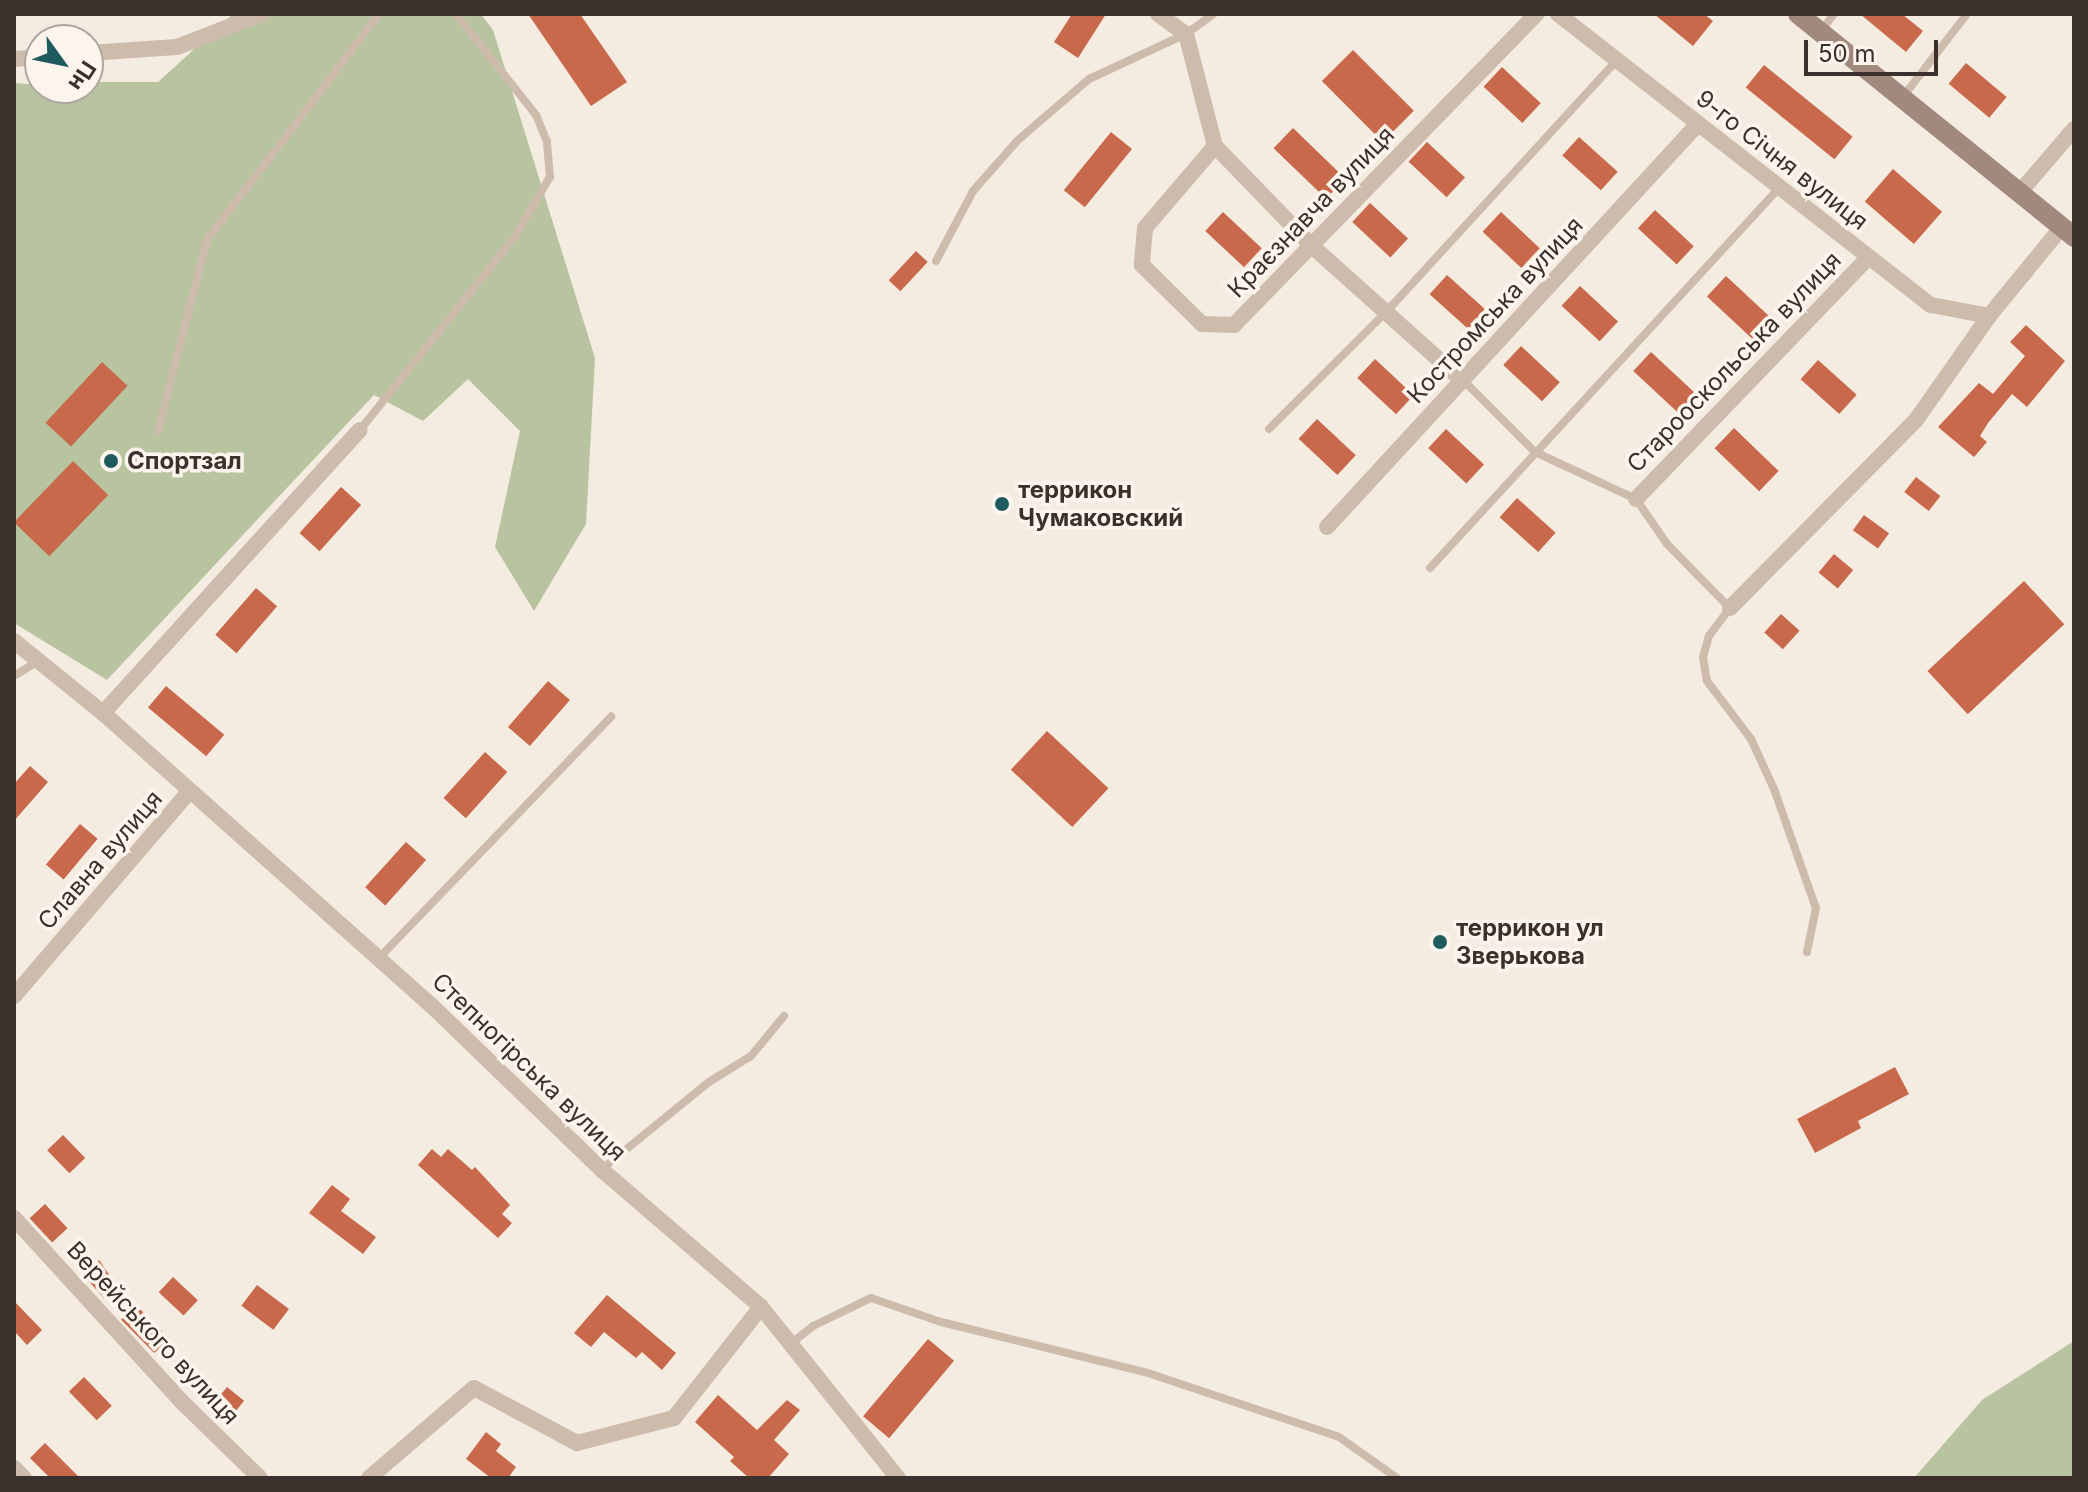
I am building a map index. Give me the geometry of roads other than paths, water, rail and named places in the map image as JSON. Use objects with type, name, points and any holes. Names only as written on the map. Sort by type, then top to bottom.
[{"type":"street","points":[[104,52],[177,47],[262,14]]},
{"type":"street","points":[[1158,14],[1186,34],[1215,146],[1313,247],[1388,310],[1463,381]]},
{"type":"street","name":"Краєзнавча вулиця","points":[[1215,146],[1145,228],[1142,265],[1202,324],[1234,325],[1536,14]]},
{"type":"street","name":"9-го Січня вулиця","points":[[1558,14],[1867,259],[1931,305],[1989,316]]},
{"type":"street","points":[[1730,608],[1916,420],[1989,316],[2067,232],[1798,14]]},
{"type":"street","name":"Костромська вулиця","points":[[1327,527],[1697,125]]},
{"type":"street","points":[[2020,192],[2074,129]]},
{"type":"street","name":"Старооскольська вулиця","points":[[1636,499],[1867,259]]},
{"type":"street","points":[[103,713],[360,430]]},
{"type":"street","name":"Степногірська вулиця","points":[[14,641],[36,662],[103,713],[379,958],[602,1170],[761,1307],[898,1478]]},
{"type":"street","name":"Славна вулиця","points":[[14,996],[190,791]]},
{"type":"street","name":"Верейського вулиця","points":[[14,1218],[181,1401],[260,1478]]},
{"type":"street","points":[[369,1478],[474,1388],[577,1443],[674,1418],[761,1307]]},
{"type":"street","points":[[14,1468],[24,1478]]},
{"type":"lane","points":[[158,431],[207,240],[379,14]]},
{"type":"lane","points":[[360,430],[514,238],[550,177],[547,142],[536,115],[456,14]]},
{"type":"lane","points":[[936,261],[973,191],[1018,140],[1089,79],[1186,34],[1214,14]]},
{"type":"lane","points":[[1820,32],[1834,14]]},
{"type":"lane","points":[[1902,98],[1967,14]]},
{"type":"lane","points":[[1269,429],[1388,310],[1616,61]]},
{"type":"lane","points":[[1430,568],[1779,188]]},
{"type":"lane","points":[[1463,381],[1535,452],[1636,499],[1667,544],[1730,608],[1709,636],[1703,657],[1707,681],[1751,739],[1774,789],[1816,908],[1807,952]]},
{"type":"lane","points":[[14,676],[36,662]]},
{"type":"lane","points":[[379,958],[611,717]]},
{"type":"lane","points":[[602,1170],[709,1082],[751,1056],[784,1016]]},
{"type":"lane","points":[[789,1345],[813,1326],[871,1298],[941,1322],[1148,1373],[1339,1437],[1397,1478]]},
{"type":"place","name":"Спортзал","points":[[111,461]]},
{"type":"place","name":"террикон Чумаковский","points":[[1002,504]]},
{"type":"place","name":"террикон ул Зверькова","points":[[1440,942]]}]
